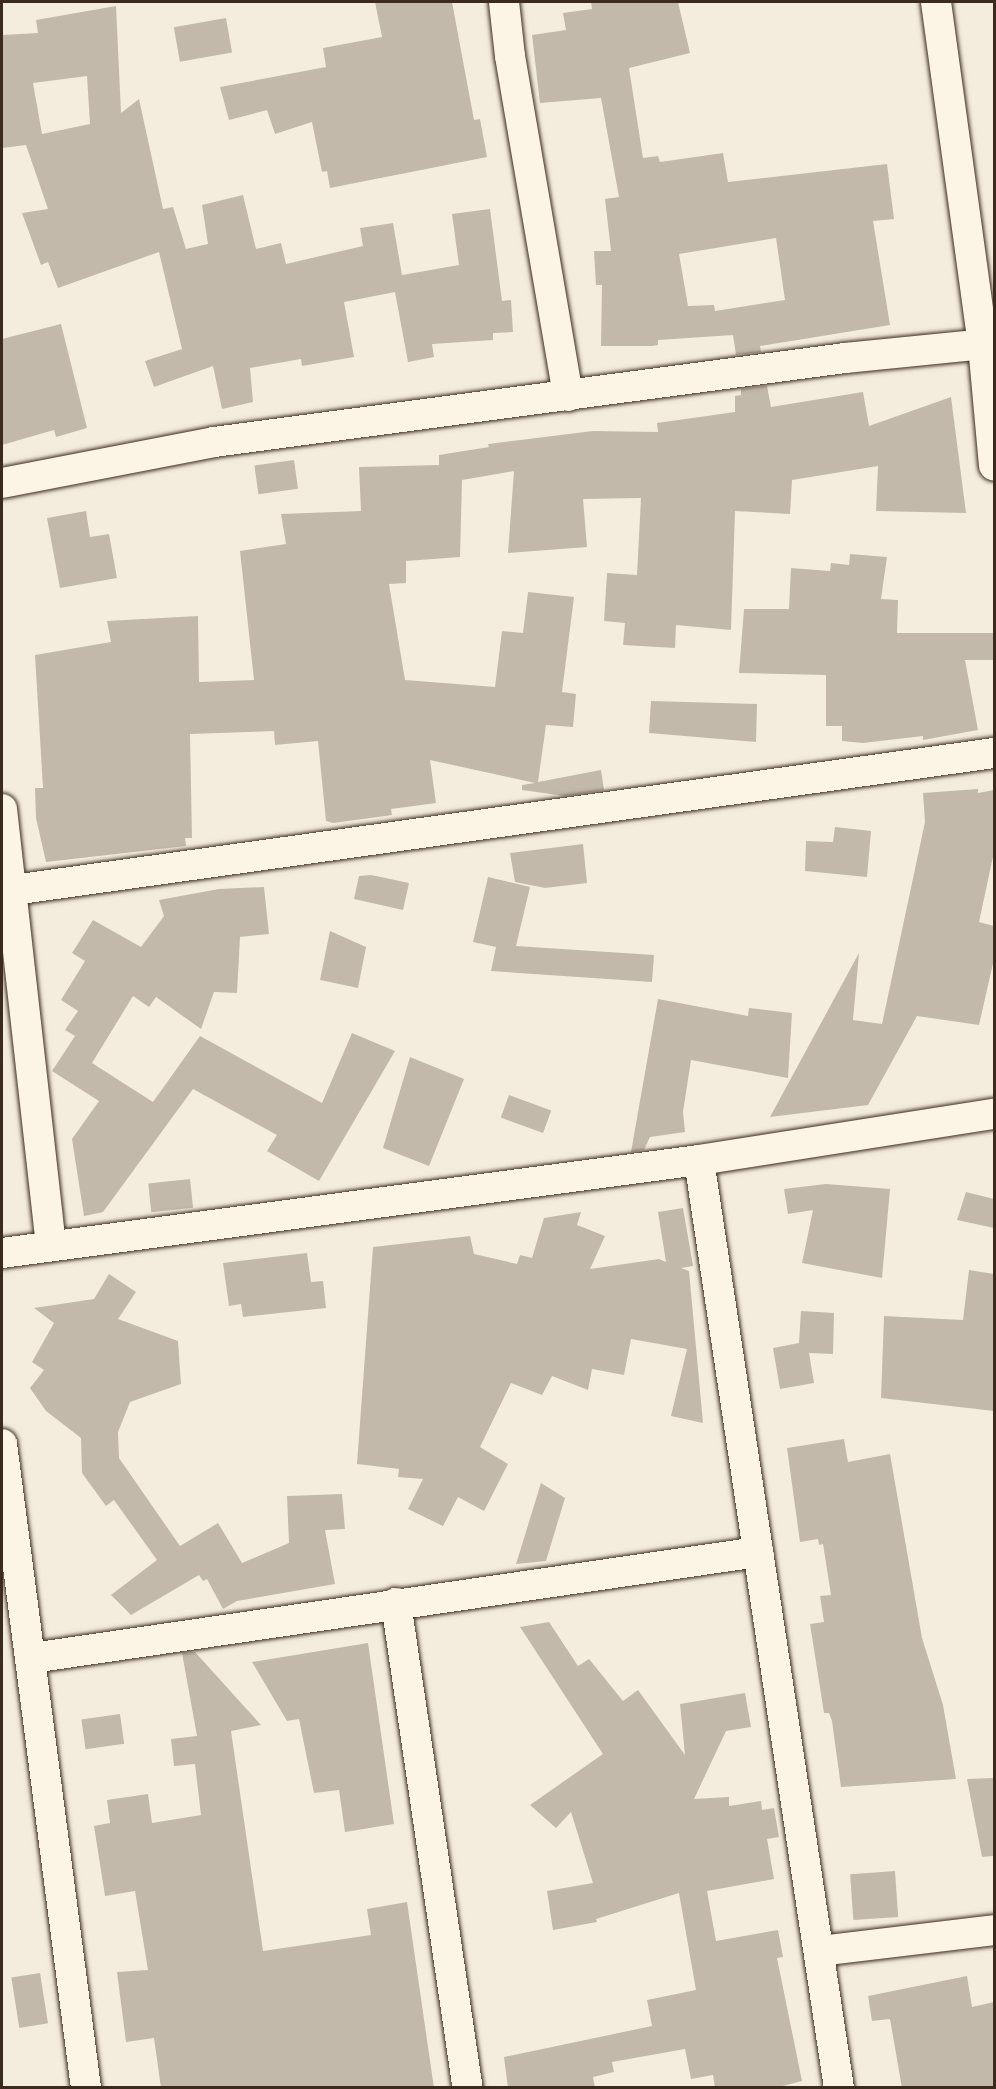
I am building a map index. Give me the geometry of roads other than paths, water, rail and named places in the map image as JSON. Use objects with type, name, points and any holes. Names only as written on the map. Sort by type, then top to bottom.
[{"type":"street","points":[[504,2],[510,56],[568,396]]},
{"type":"street","points":[[936,2],[989,344],[994,466]]},
{"type":"street","points":[[2,483],[214,442],[845,358],[989,344]]},
{"type":"street","points":[[13,890],[994,753]]},
{"type":"street","points":[[2,809],[13,890],[51,1245]]},
{"type":"street","points":[[2,1252],[699,1160],[994,1114]]},
{"type":"street","points":[[699,1160],[839,2088]]},
{"type":"street","points":[[2,1444],[32,1658],[86,2088]]},
{"type":"street","points":[[32,1658],[396,1603],[758,1552]]},
{"type":"street","points":[[396,1603],[468,2088]]},
{"type":"street","points":[[819,1951],[994,1930]]}]
